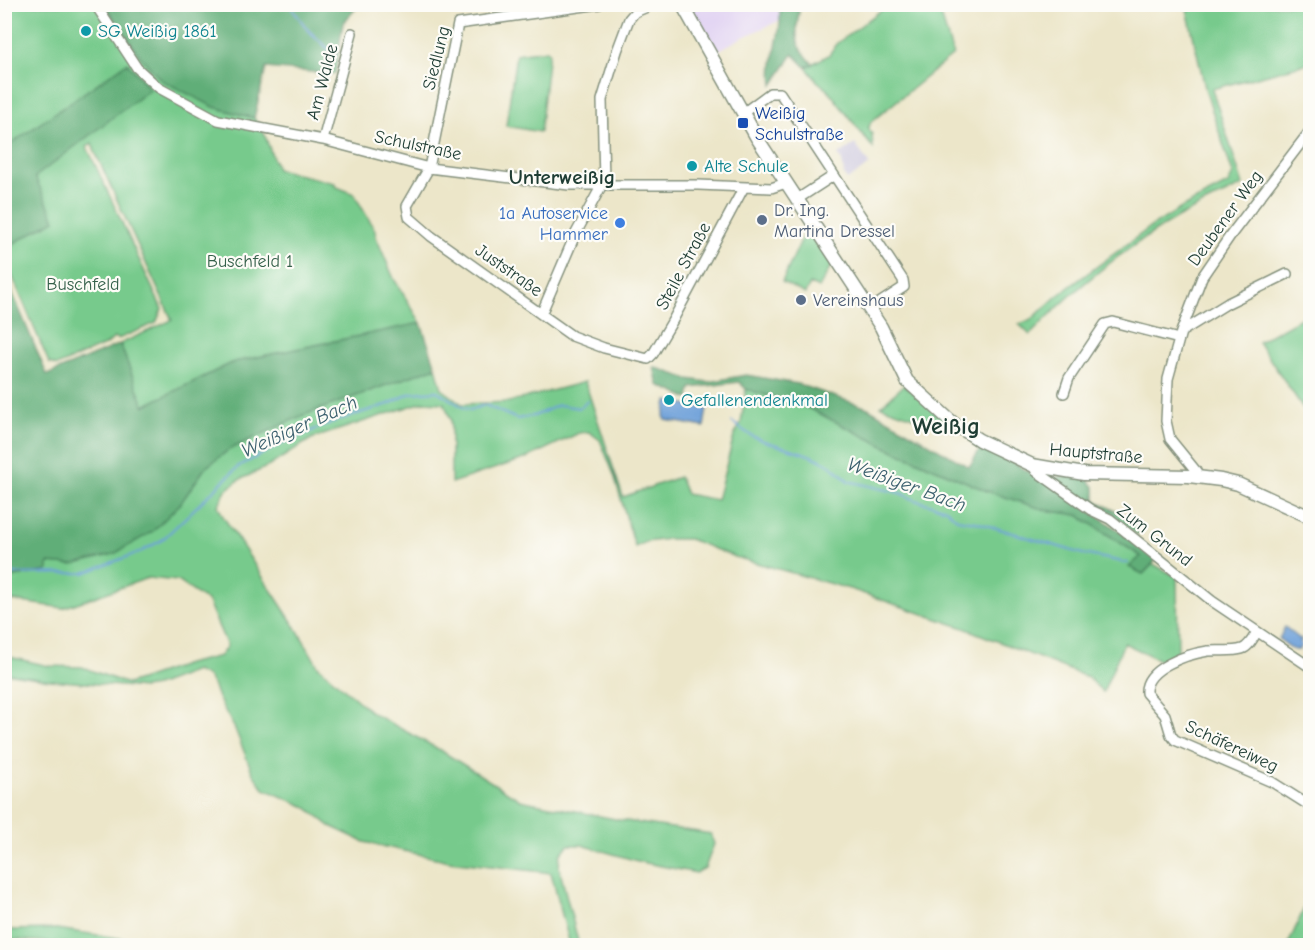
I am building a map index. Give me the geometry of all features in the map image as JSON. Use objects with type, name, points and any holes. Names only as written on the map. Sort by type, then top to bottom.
[{"type":"street","name":"Schulstraße","points":[[96,4],[137,68],[159,88],[218,120],[323,140],[429,168],[568,185],[771,188],[786,183]]},
{"type":"street","name":"Siedlung","points":[[429,168],[458,24],[600,4]]},
{"type":"street","points":[[542,312],[575,235],[604,180],[602,112],[604,89],[633,8],[654,4]]},
{"type":"street","name":"Hauptstraße","points":[[682,4],[743,113],[796,200],[881,327],[907,381],[959,428],[1032,465],[1084,474],[1195,476],[1238,484],[1311,516]]},
{"type":"street","name":"Am Walde","points":[[323,140],[352,33]]},
{"type":"street","points":[[743,113],[770,93],[780,93],[905,283],[904,287],[870,309]]},
{"type":"street","name":"Deubener Weg","points":[[1195,476],[1196,471],[1170,440],[1166,421],[1168,379],[1180,336],[1202,277],[1230,236],[1311,132]]},
{"type":"street","name":"Juststraße","points":[[429,168],[408,206],[409,217],[431,237],[542,312],[572,336],[648,359]]},
{"type":"street","points":[[796,200],[833,176]]},
{"type":"street","name":"Steile Straße","points":[[648,359],[673,320],[744,187]]},
{"type":"street","points":[[1064,393],[1069,378],[1105,324],[1113,322],[1180,336],[1228,303],[1287,274]]},
{"type":"street","name":"Zum Grund","points":[[1032,465],[1036,471],[1091,510],[1110,519],[1193,587],[1311,667]]},
{"type":"street","name":"Schäfereiweg","points":[[1257,632],[1248,646],[1242,649],[1206,651],[1166,665],[1153,676],[1146,688],[1146,693],[1165,715],[1171,735],[1175,740],[1272,782],[1311,806]]},
{"type":"shaded area","points":[[688,5],[779,5],[781,20],[714,53]]},
{"type":"shaded area","points":[[855,144],[870,165],[847,180],[838,155]]},
{"type":"green space","name":"Buschfeld 1","points":[[4,5],[105,5],[140,56],[214,107],[254,118],[264,133],[277,169],[335,183],[335,186],[354,194],[375,230],[394,279],[421,323],[234,362],[144,406],[120,344],[172,320],[92,143],[87,147],[162,309],[156,323],[118,339],[115,337],[107,344],[57,366],[49,363],[5,259],[5,248],[55,220],[34,177],[150,89],[127,63],[5,148]]},
{"type":"green space","points":[[105,5],[359,5],[343,23],[335,74],[266,68],[254,118],[214,107],[161,80],[140,56]]},
{"type":"green space","points":[[779,5],[800,5],[797,24],[798,43],[813,64],[806,67],[793,54],[773,85],[773,64],[780,25]]},
{"type":"green space","points":[[888,5],[938,5],[953,55],[871,122],[868,129],[872,134],[873,148],[828,90],[806,67],[829,55],[836,44]]},
{"type":"green space","points":[[1186,5],[1310,5],[1310,68],[1309,63],[1212,89],[1243,185],[1177,218],[1137,243],[1081,286],[1030,335],[1019,324],[1031,320],[1057,296],[1149,228],[1183,207],[1228,184],[1233,174],[1206,92]]},
{"type":"green space","points":[[547,50],[549,52],[540,132],[506,126],[516,54]]},
{"type":"green space","points":[[127,63],[150,89],[35,177],[55,220],[5,248],[5,148]]},
{"type":"green space","points":[[810,230],[832,264],[819,288],[810,284],[805,294],[782,282],[804,234]]},
{"type":"green space","points":[[4,273],[47,375],[120,344],[144,406],[234,362],[421,323],[436,367],[301,416],[230,449],[205,468],[180,504],[152,532],[114,554],[72,565],[48,563],[48,571],[10,578],[5,585]]},
{"type":"green space","points":[[1310,313],[1310,418],[1258,342]]},
{"type":"green space","points":[[436,367],[442,389],[462,404],[509,402],[585,382],[623,497],[679,477],[686,494],[717,500],[734,436],[741,423],[746,389],[806,407],[888,448],[987,491],[1045,510],[1078,515],[1142,557],[1130,567],[1143,574],[1153,564],[1177,577],[1178,653],[1166,663],[1124,643],[1103,692],[1087,677],[964,628],[853,590],[735,557],[689,539],[646,542],[635,547],[614,475],[600,440],[589,432],[579,433],[527,458],[451,483],[451,420],[444,403],[423,402],[311,439],[269,466],[239,480],[226,490],[218,506],[224,518],[298,631],[318,666],[372,713],[440,750],[520,800],[620,820],[711,834],[714,844],[705,868],[696,873],[641,862],[582,845],[568,845],[560,855],[559,867],[579,945],[570,945],[551,873],[449,861],[364,842],[330,826],[306,807],[264,789],[253,774],[235,729],[214,687],[208,677],[196,671],[156,686],[144,688],[50,680],[5,673],[5,656],[49,666],[82,667],[128,684],[187,664],[220,656],[227,646],[208,602],[178,581],[148,578],[63,608],[8,600],[5,598],[5,585],[10,578],[48,563],[72,565],[180,504],[205,468],[230,449],[301,416]]},
{"type":"green space","points":[[654,367],[688,379],[708,382],[746,375],[798,384],[868,408],[969,467],[982,446],[1072,498],[1157,559],[1143,574],[1129,567],[1141,556],[1078,515],[1045,510],[987,491],[888,448],[806,407],[746,389],[739,382],[691,388],[689,399],[658,385]]},
{"type":"green space","points":[[904,385],[955,429],[954,431],[881,406]]},
{"type":"green space","points":[[1055,477],[1088,479],[1095,488],[1095,500],[1143,526],[1138,535],[1054,480]]},
{"type":"green space","points":[[1310,895],[1310,945],[1288,945]]},
{"type":"green space","points":[[57,929],[166,945],[87,945],[5,939],[5,930]]},
{"type":"water","points":[[667,401],[707,408],[704,427],[666,420],[664,416]]},
{"type":"water","points":[[1285,627],[1301,640],[1299,650],[1294,650],[1279,639]]},
{"type":"waterway","points":[[289,4],[308,30],[335,55]]},
{"type":"waterway","name":"Weißiger Bach","points":[[4,574],[84,573],[140,552],[162,540],[239,466],[287,441],[338,420],[389,404],[411,393],[437,391],[464,408],[471,410],[485,405],[517,419],[534,416],[559,405],[579,408],[588,401]]},
{"type":"waterway","name":"Weißiger Bach","points":[[732,422],[760,440],[798,451],[830,465],[848,481],[900,493],[946,509],[957,519],[976,522],[1083,554],[1128,563]]},
{"type":"waterway","points":[[1299,645],[1305,646]]},
{"type":"place","name":"SG Weißig 1861","points":[[86,31]]},
{"type":"place","name":"Weißig Schulstraße","points":[[743,123]]},
{"type":"place","name":"Alte Schule","points":[[692,166]]},
{"type":"place","name":"Dr. Ing. Martina Dressel","points":[[762,220]]},
{"type":"place","name":"1a Autoservice Hammer","points":[[620,223]]},
{"type":"place","name":"Vereinshaus","points":[[801,300]]},
{"type":"place","name":"Gefallenendenkmal","points":[[669,400]]},
{"type":"district","name":"Unterweißig","points":[[562,177]]},
{"type":"district","name":"Weißig","points":[[946,426]]},
{"type":"park label","name":"Buschfeld","points":[[83,284]]}]
